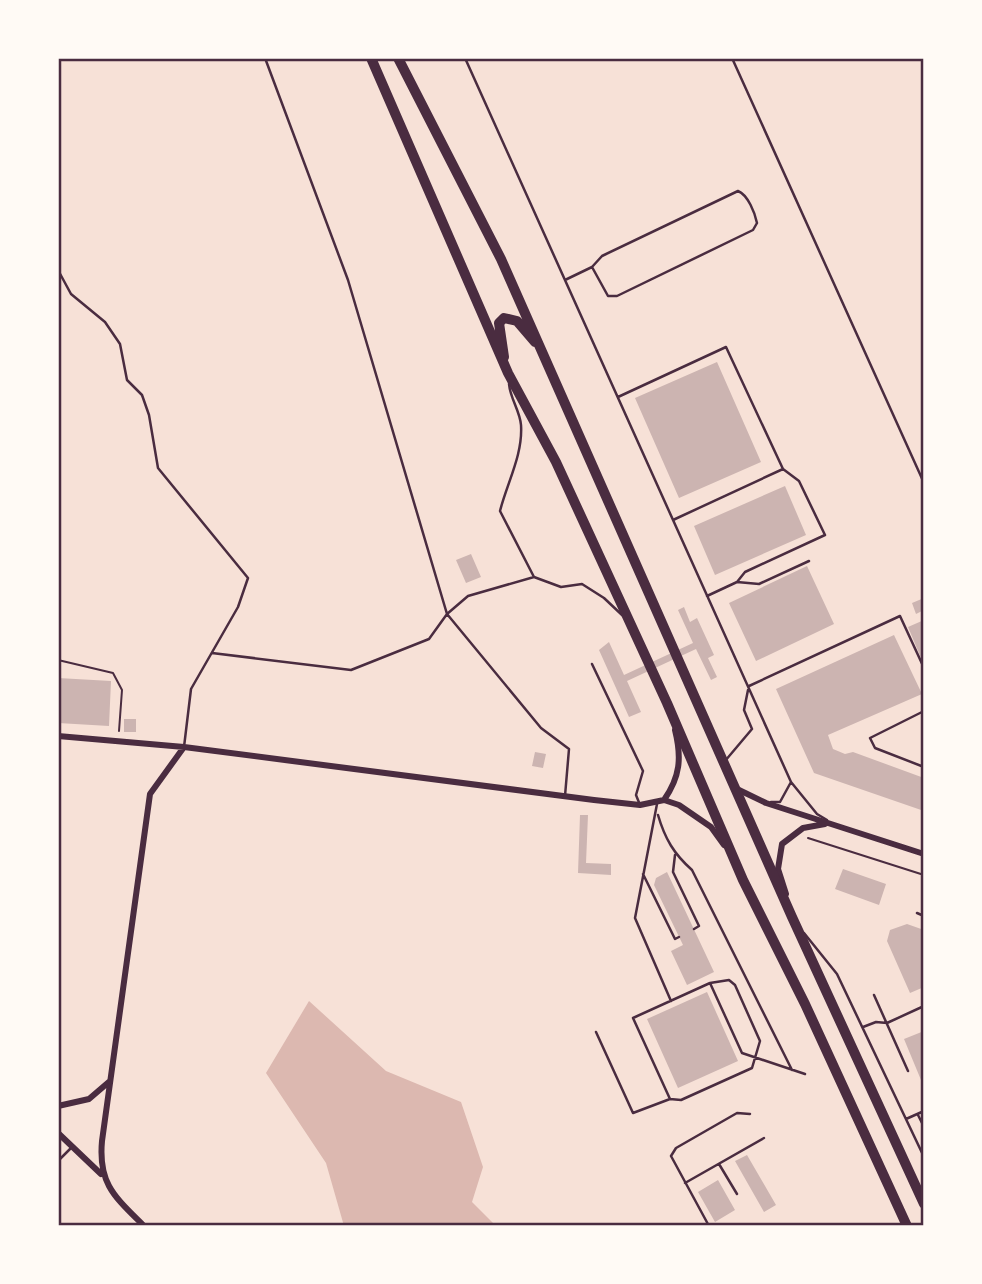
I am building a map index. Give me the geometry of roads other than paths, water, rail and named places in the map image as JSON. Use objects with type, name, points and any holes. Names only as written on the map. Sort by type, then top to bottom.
[{"type":"main road","points":[[371,58],[508,373],[556,462],[667,703],[743,880],[805,1004],[907,1226]]},
{"type":"main road","points":[[398,58],[501,259],[547,359],[792,917],[924,1204]]},
{"type":"main road","points":[[508,373],[499,332],[499,323],[504,318],[517,321],[547,359]]},
{"type":"street","points":[[660,801],[674,785],[680,768],[679,746],[667,703]]},
{"type":"street","points":[[58,736],[184,747],[565,796],[640,804],[660,801],[696,814],[711,827],[743,880]]},
{"type":"street","points":[[102,1175],[102,1141],[150,794],[184,747]]},
{"type":"street","points":[[737,789],[766,803],[924,854]]},
{"type":"street","points":[[792,917],[778,869],[782,844],[792,834],[813,824],[837,825]]},
{"type":"street","points":[[58,1106],[75,1105],[89,1099],[112,1079]]},
{"type":"street","points":[[58,1133],[102,1175],[114,1195],[144,1226]]},
{"type":"lane","points":[[265,58],[348,280],[447,614],[541,728],[569,749],[565,796]]},
{"type":"lane","points":[[465,58],[791,782],[817,814],[837,825]]},
{"type":"lane","points":[[732,58],[924,483]]},
{"type":"lane","points":[[565,280],[592,267],[602,256],[738,191],[745,196],[756,218],[757,223],[752,230],[617,296],[608,296],[604,292],[592,267]]},
{"type":"lane","points":[[58,270],[71,294],[105,322],[120,344],[127,380],[142,395],[149,415],[158,468],[248,578],[238,607],[191,689],[184,747]]},
{"type":"lane","points":[[618,397],[726,347],[783,469],[800,481],[825,535],[746,572],[737,582],[707,596]]},
{"type":"lane","points":[[508,373],[510,398],[521,421],[521,436],[520,451],[500,511],[534,577]]},
{"type":"lane","points":[[673,520],[783,469]]},
{"type":"lane","points":[[737,582],[759,584],[809,561]]},
{"type":"lane","points":[[212,653],[351,670],[429,639],[447,614],[468,596],[534,577],[562,587],[582,584],[616,607],[632,628]]},
{"type":"lane","points":[[748,687],[900,616],[924,668]]},
{"type":"lane","points":[[592,664],[643,771],[636,795],[640,804]]},
{"type":"lane","points":[[725,761],[752,729],[744,709],[748,687]]},
{"type":"lane","points":[[924,711],[870,738],[874,748],[924,766]]},
{"type":"lane","points":[[766,803],[780,802],[791,782]]},
{"type":"lane","points":[[660,801],[643,874],[636,923],[671,1001]]},
{"type":"lane","points":[[658,816],[663,834],[675,855],[692,870],[792,1070]]},
{"type":"lane","points":[[675,855],[673,872],[699,926],[694,929]]},
{"type":"lane","points":[[643,874],[675,939],[679,937]]},
{"type":"lane","points":[[917,913],[924,916]]},
{"type":"lane","points":[[792,917],[837,974],[924,1157]]},
{"type":"lane","points":[[596,1032],[633,1113],[670,1099],[681,1100],[752,1068],[760,1041],[735,985],[729,980],[710,983],[633,1018],[670,1099]]},
{"type":"lane","points":[[710,983],[742,1054],[805,1074]]},
{"type":"lane","points":[[874,995],[908,1072]]},
{"type":"lane","points":[[863,1027],[876,1022],[887,1023],[924,1006]]},
{"type":"lane","points":[[906,1119],[924,1111]]},
{"type":"lane","points":[[709,1226],[671,1156],[676,1148],[737,1113],[750,1114]]},
{"type":"lane","points":[[918,1113],[924,1128]]},
{"type":"lane","points":[[685,1183],[764,1138]]},
{"type":"lane","points":[[58,1161],[71,1148]]},
{"type":"lane","points":[[719,1164],[737,1194]]}]
